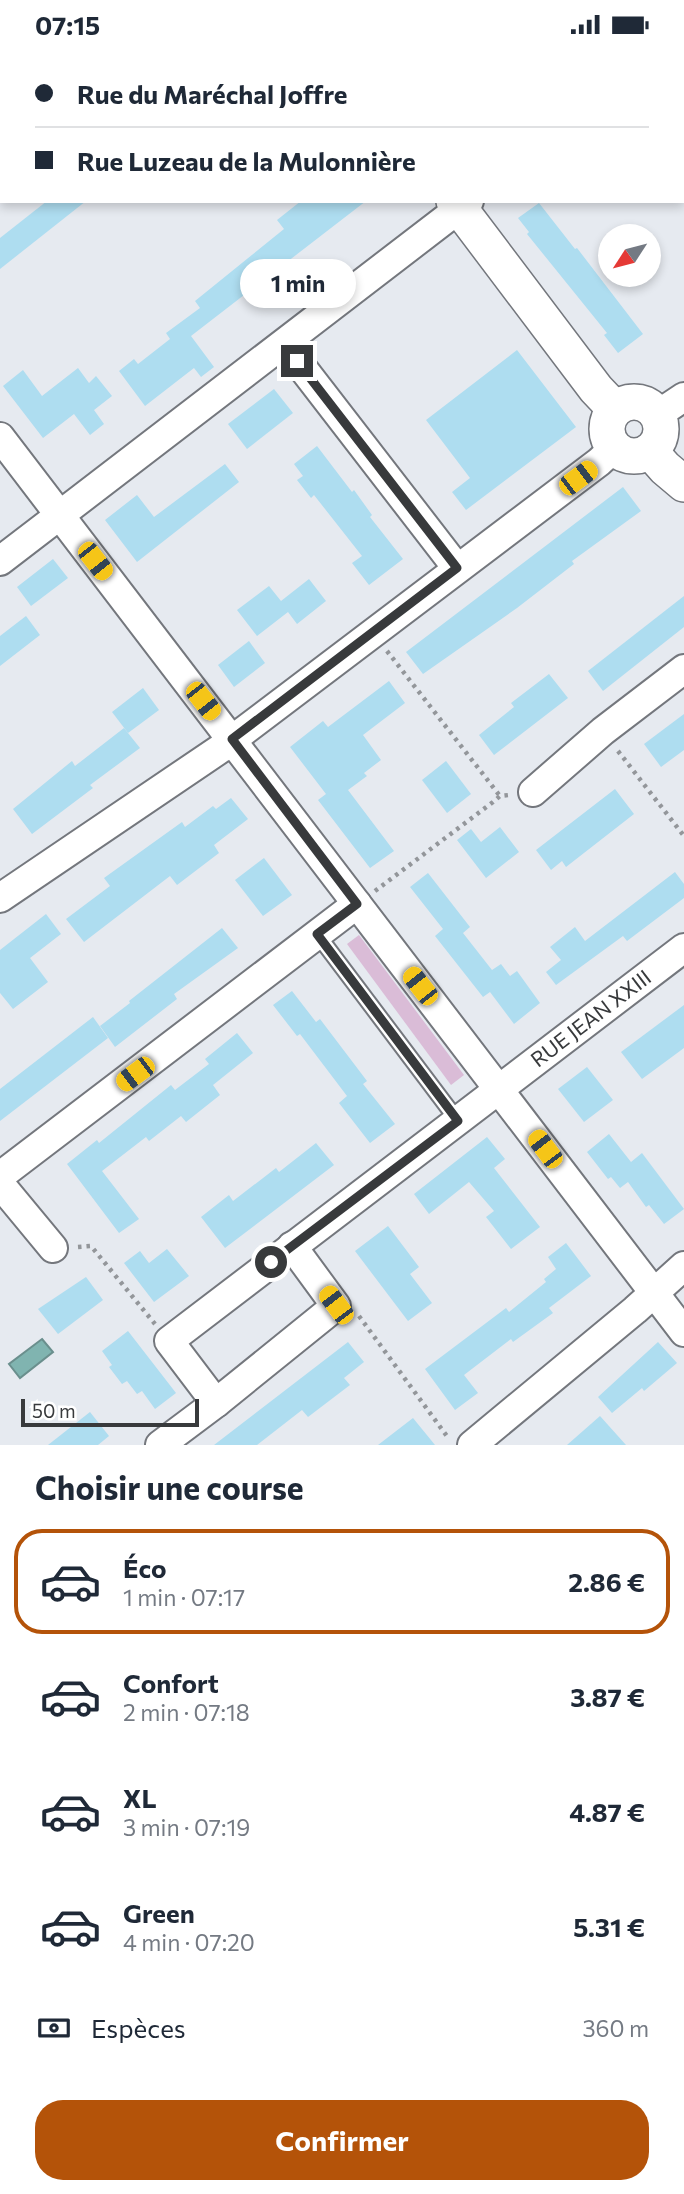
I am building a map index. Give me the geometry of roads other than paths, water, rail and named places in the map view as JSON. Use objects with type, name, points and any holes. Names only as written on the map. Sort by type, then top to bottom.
[{"type":"street","points":[[0,561],[284,344],[460,204],[596,389],[615,409]]},
{"type":"street","points":[[284,344],[457,568]]},
{"type":"street","points":[[629,402],[670,406],[660,422],[659,438],[650,451],[643,455],[628,456],[614,448],[609,441],[607,424],[615,409],[629,402]]},
{"type":"street","points":[[0,436],[684,1332]]},
{"type":"street","points":[[0,898],[232,739],[598,463],[614,448]]},
{"type":"street","points":[[650,451],[684,484]]},
{"type":"street","points":[[533,792],[603,731],[684,669]]},
{"type":"street","points":[[0,1176],[357,904]]},
{"type":"street","name":"RUE JEAN XXIII","points":[[216,1403],[169,1341],[684,948]]},
{"type":"street","points":[[0,1184],[53,1248]]},
{"type":"street","points":[[160,1445],[336,1305],[292,1246]]},
{"type":"street","points":[[472,1445],[684,1266]]},
{"type":"lane","points":[[317,934],[458,1121]]}]
